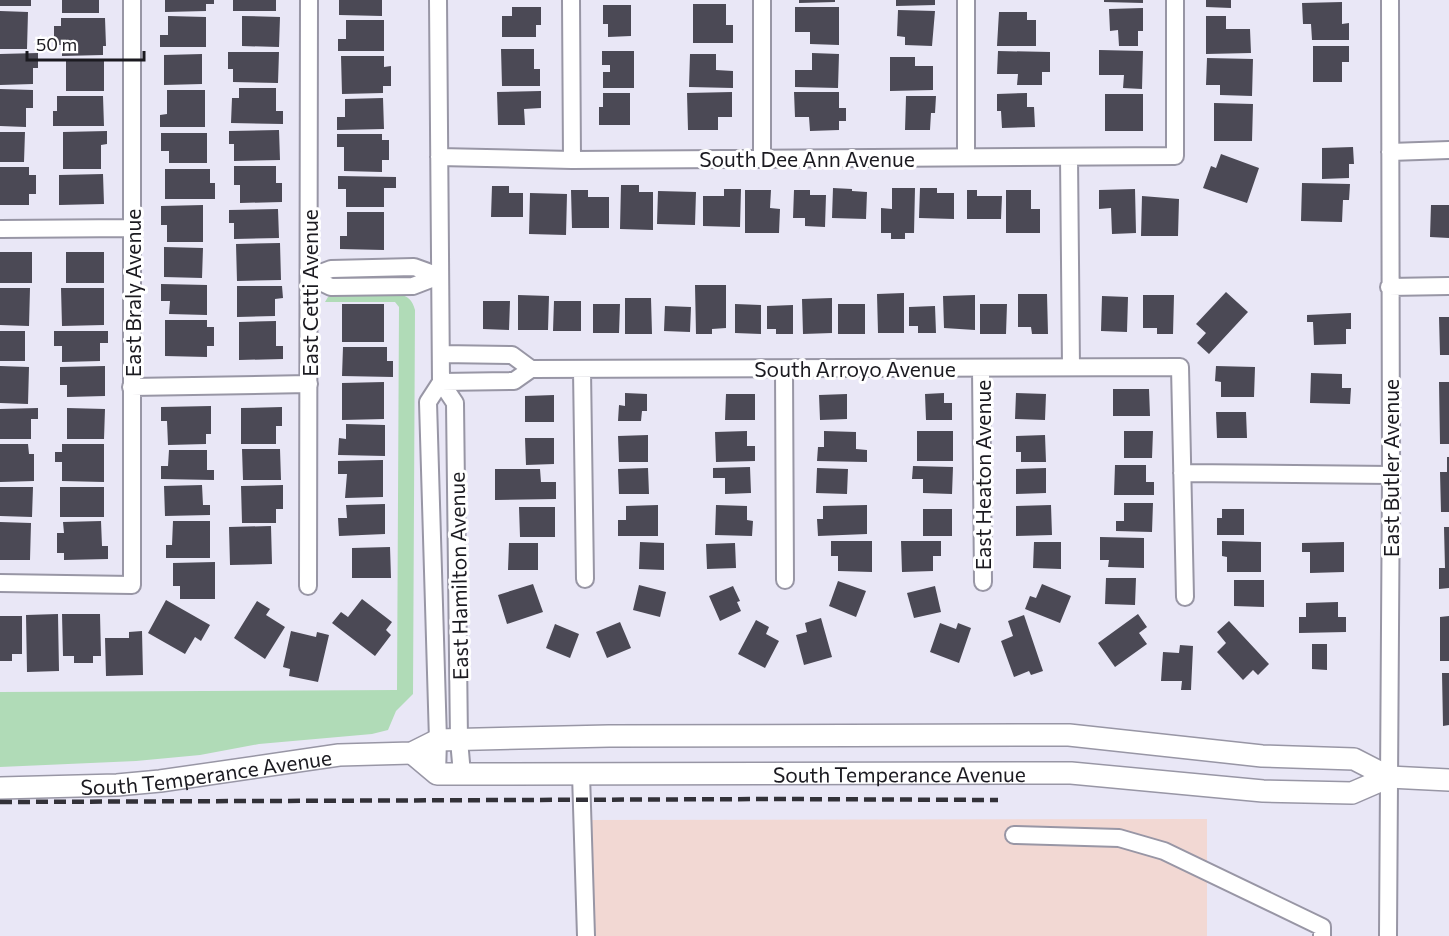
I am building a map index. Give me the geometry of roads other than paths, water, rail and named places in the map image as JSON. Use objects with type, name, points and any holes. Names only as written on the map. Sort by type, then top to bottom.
[{"type":"main road","name":"South Temperance Avenue","points":[[0,788],[117,785],[160,781],[339,756],[412,753],[438,740],[609,736],[1069,735],[1262,756],[1354,759],[1389,777],[1449,780]]},
{"type":"main road","points":[[412,753],[437,774]]},
{"type":"main road","name":"South Temperance Avenue","points":[[437,774],[1071,773],[1263,791],[1352,793],[1389,777]]},
{"type":"street","name":"East Braly Avenue","points":[[0,583],[132,585],[132,0]]},
{"type":"street","name":"East Cetti Avenue","points":[[308,586],[309,0]]},
{"type":"street","name":"East Hamilton Avenue","points":[[437,774],[438,740],[428,402],[441,382],[438,0]]},
{"type":"street","points":[[571,0],[572,160]]},
{"type":"street","points":[[762,0],[762,159]]},
{"type":"street","points":[[966,0],[966,157]]},
{"type":"street","name":"South Dee Ann Avenue","points":[[439,157],[572,160],[1175,156],[1175,0]]},
{"type":"street","name":"East Butler Avenue","points":[[1388,936],[1391,475],[1390,0]]},
{"type":"street","points":[[1390,152],[1449,150]]},
{"type":"street","points":[[1069,157],[1071,367]]},
{"type":"street","points":[[0,229],[132,228]]},
{"type":"street","points":[[402,267],[414,267],[439,276],[413,286],[367,287],[332,287],[310,277],[331,269],[402,267]]},
{"type":"street","points":[[1389,287],[1449,286]]},
{"type":"street","name":"South Arroyo Avenue","points":[[441,354],[513,356],[531,369],[582,370],[1180,367],[1182,473]]},
{"type":"street","name":"East Heaton Avenue","points":[[981,368],[982,582]]},
{"type":"street","name":"South Arroyo Avenue","points":[[441,382],[514,381],[531,369]]},
{"type":"street","points":[[784,369],[785,580]]},
{"type":"street","points":[[582,370],[585,579]]},
{"type":"street","name":"East Hamilton Avenue","points":[[441,382],[455,403],[459,740],[462,774]]},
{"type":"street","points":[[131,387],[309,384]]},
{"type":"street","points":[[1185,597],[1182,473],[1391,475]]},
{"type":"street","points":[[581,774],[586,936]]},
{"type":"street","points":[[1014,835],[1119,838],[1164,851],[1322,927],[1323,936]]},
{"type":"railway","points":[[0,802],[998,800]]}]
